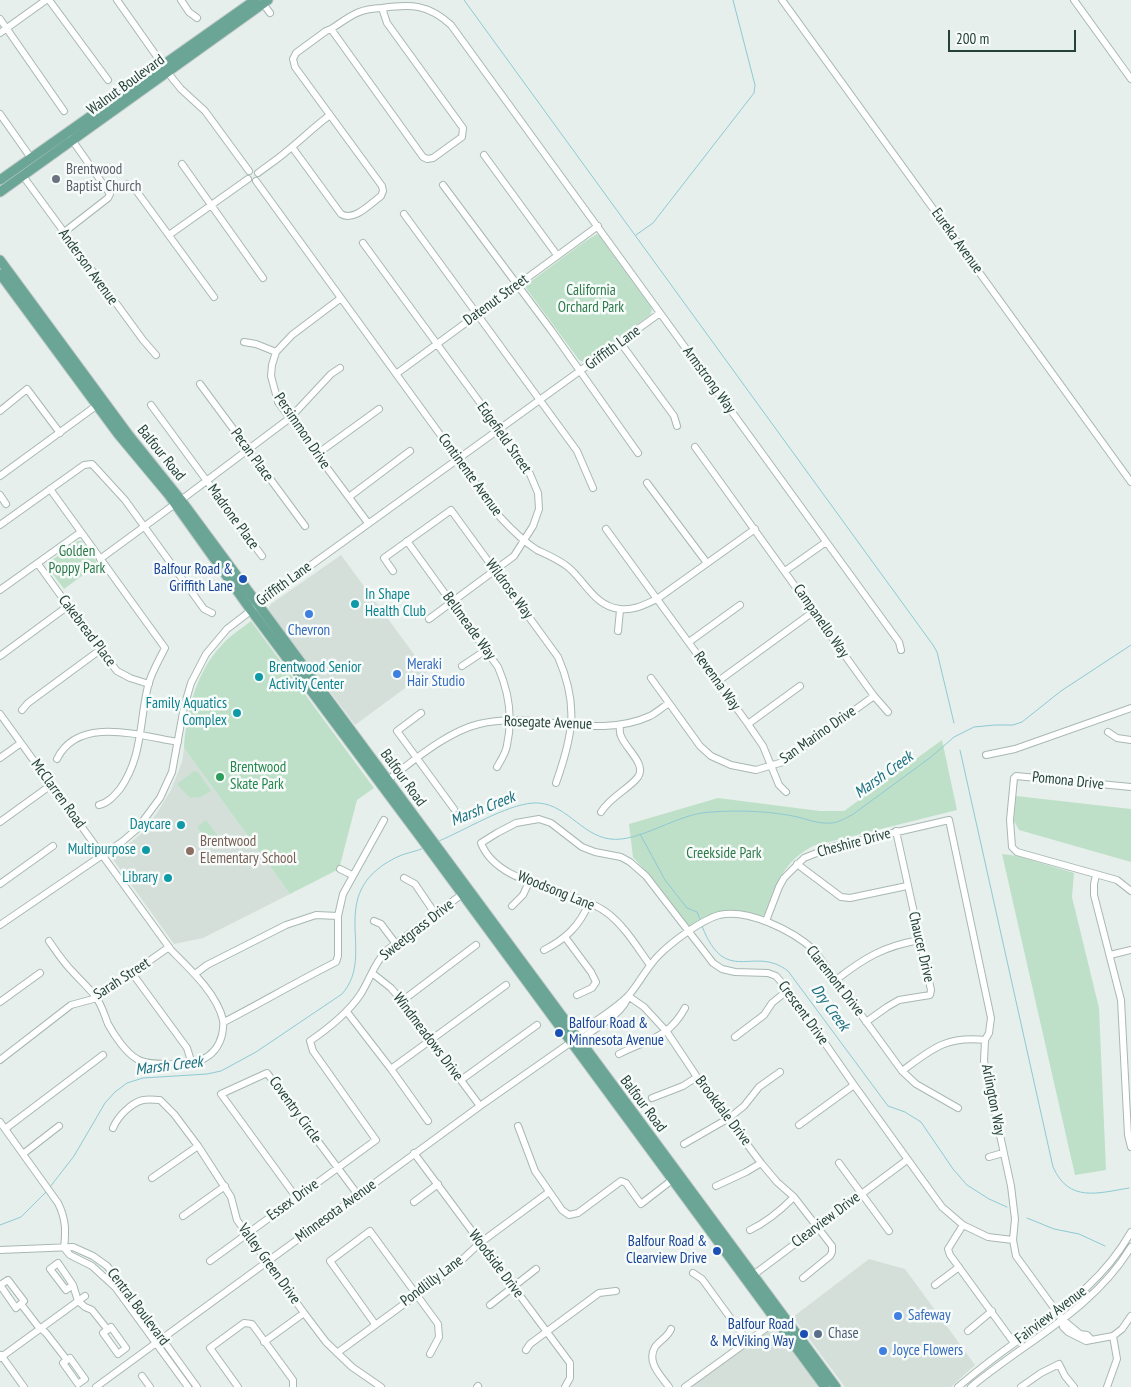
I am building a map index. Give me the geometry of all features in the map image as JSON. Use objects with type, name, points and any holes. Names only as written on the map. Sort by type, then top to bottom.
[{"type":"main road","name":"Walnut Boulevard","points":[[0,192],[23,176],[70,137],[262,1]]},
{"type":"main road","name":"Walnut Boulevard","points":[[0,180],[31,158],[70,137]]},
{"type":"main road","name":"Balfour Road","points":[[0,260],[17,290],[100,404],[168,494],[178,502]]},
{"type":"main road","name":"Balfour Road","points":[[2,276],[27,297],[100,404],[155,466],[178,502],[254,607],[436,851],[749,1278],[776,1321],[825,1387]]},
{"type":"main road","name":"Balfour Road","points":[[574,1040],[672,1180],[836,1387]]},
{"type":"street","points":[[0,33],[48,0],[108,80]]},
{"type":"street","points":[[117,0],[165,69],[181,89],[205,111],[249,171]]},
{"type":"street","points":[[181,0],[189,12],[197,18]]},
{"type":"street","name":"Eureka Avenue","points":[[782,0],[1131,482]]},
{"type":"street","points":[[1074,0],[1131,79]]},
{"type":"street","points":[[262,1],[270,13]]},
{"type":"street","name":"Armstrong Way","points":[[330,115],[295,67],[293,60],[296,53],[326,31],[331,30],[352,15],[365,9],[408,5],[421,7],[442,17],[451,25],[899,642],[901,650]]},
{"type":"street","points":[[331,30],[423,156],[427,159],[432,158],[462,137],[464,128],[387,23],[382,8]]},
{"type":"street","points":[[0,20],[64,111]]},
{"type":"street","points":[[0,114],[31,158]]},
{"type":"street","points":[[258,173],[330,115],[382,186],[381,196],[353,217],[346,217],[341,214],[292,146]]},
{"type":"street","points":[[63,233],[108,198],[110,194],[70,137]]},
{"type":"street","points":[[484,155],[556,255]]},
{"type":"street","points":[[182,164],[263,278]]},
{"type":"street","points":[[249,171],[254,170],[258,173]]},
{"type":"street","points":[[248,179],[247,174],[249,171]]},
{"type":"street","points":[[248,179],[252,182],[256,181],[259,177],[258,173]]},
{"type":"street","name":"Anderson Avenue","points":[[23,176],[142,340],[156,355]]},
{"type":"street","points":[[169,236],[248,179]]},
{"type":"street","name":"Continente Avenue","points":[[256,181],[500,517],[525,541],[560,561],[570,569],[589,592],[603,603],[620,610]]},
{"type":"street","points":[[127,184],[135,189],[214,298]]},
{"type":"street","points":[[443,184],[638,453]]},
{"type":"street","points":[[404,214],[576,451],[592,488]]},
{"type":"street","name":"Datenut Street","points":[[396,374],[598,226]]},
{"type":"street","name":"Edgefield Street","points":[[363,244],[500,430],[530,474],[538,493],[539,509],[533,526],[514,556],[429,619]]},
{"type":"street","points":[[244,342],[256,344],[276,352],[292,335],[341,298]]},
{"type":"street","name":"Griffith Lane","points":[[0,924],[137,829],[151,811],[160,798],[172,772],[186,699],[191,683],[206,654],[227,629],[254,607],[457,458],[500,430],[660,313]]},
{"type":"street","points":[[620,342],[674,416],[677,426]]},
{"type":"street","name":"Persimmon Drive","points":[[276,352],[271,376],[272,386],[278,402],[368,523]]},
{"type":"street","points":[[100,558],[290,418],[331,374],[340,368]]},
{"type":"street","name":"Pecan Place","points":[[200,384],[305,526]]},
{"type":"street","points":[[0,411],[27,389],[60,433]]},
{"type":"street","points":[[0,476],[100,404]]},
{"type":"street","name":"Madrone Place","points":[[151,405],[262,556]]},
{"type":"street","points":[[317,454],[379,409]]},
{"type":"street","name":"Campanello Way","points":[[695,447],[874,696],[888,712]]},
{"type":"street","points":[[349,497],[410,451]]},
{"type":"street","points":[[0,525],[84,465],[92,464],[108,480],[204,609],[212,613]]},
{"type":"street","points":[[647,483],[707,563]]},
{"type":"street","points":[[50,489],[165,648],[149,684],[138,752],[127,778],[116,793],[106,803],[99,805]]},
{"type":"street","points":[[0,495],[6,504]]},
{"type":"street","name":"Wildrose Way","points":[[407,541],[451,510],[558,657],[568,685],[572,724],[556,783]]},
{"type":"street","name":"Revenna Way","points":[[606,529],[748,724],[763,746],[779,785],[786,792]]},
{"type":"street","points":[[618,631],[620,610],[639,607],[657,599],[755,530]]},
{"type":"street","points":[[0,590],[81,532]]},
{"type":"street","points":[[392,571],[384,558],[407,541]]},
{"type":"street","name":"Bellmeade Way","points":[[407,541],[486,650],[498,668],[504,682],[508,695],[510,720],[507,747],[498,767]]},
{"type":"street","points":[[785,571],[826,542]]},
{"type":"street","name":"Cakebread Place","points":[[38,564],[117,671],[130,678],[149,684]]},
{"type":"street","points":[[689,642],[740,604]]},
{"type":"street","points":[[0,656],[68,606]]},
{"type":"street","points":[[717,682],[813,612]]},
{"type":"street","points":[[22,710],[28,703],[100,650]]},
{"type":"street","points":[[462,666],[486,650]]},
{"type":"street","name":"San Marino Drive","points":[[651,678],[700,746],[710,756],[743,768],[756,770],[783,762],[874,696]]},
{"type":"street","points":[[748,724],[800,686]]},
{"type":"street","name":"Rosegate Avenue","points":[[384,782],[457,733],[479,724],[510,720],[620,725],[650,716],[669,703]]},
{"type":"street","points":[[986,754],[1015,749],[1131,708]]},
{"type":"street","points":[[421,713],[397,731],[454,809]]},
{"type":"street","name":"McClarren Road","points":[[0,714],[169,947],[195,974],[219,1008],[224,1022]]},
{"type":"street","points":[[601,812],[606,803],[638,778],[641,770],[639,764],[625,746],[620,734],[620,725]]},
{"type":"street","points":[[57,759],[61,751],[78,738],[102,731],[178,742]]},
{"type":"street","points":[[1108,732],[1117,738],[1131,740]]},
{"type":"street","points":[[0,758],[21,743]]},
{"type":"street","name":"Pomona Drive","points":[[1096,876],[1017,852],[1012,847],[1010,820],[1014,778],[1016,776],[1131,787]]},
{"type":"street","points":[[0,822],[51,785]]},
{"type":"street","name":"Crescent Drive","points":[[481,844],[497,833],[524,821],[539,819],[551,823],[582,847],[595,852],[621,857],[639,868],[713,963],[722,969],[735,972],[768,973],[776,976],[788,990],[907,1160],[942,1206],[962,1225],[988,1237],[1013,1240]]},
{"type":"street","points":[[48,941],[71,971],[86,984],[97,998],[109,1026],[126,1050],[137,1059],[149,1063],[192,1064],[210,1056],[221,1040],[224,1022],[336,962],[338,956],[338,916],[343,894],[384,820]]},
{"type":"street","name":"Cheshire Drive","points":[[766,921],[784,878],[804,858],[816,852],[896,831],[949,820]]},
{"type":"street","name":"Arlington Way","points":[[949,820],[991,1018],[989,1032],[985,1040],[984,1061],[1014,1206],[1013,1240],[1016,1256],[1062,1319],[1063,1328],[1079,1336],[1086,1335],[1091,1339],[1113,1336]]},
{"type":"street","name":"Chaucer Drive","points":[[866,1022],[899,1000],[930,994],[931,990],[896,831]]},
{"type":"street","name":"Woodsong Lane","points":[[481,844],[491,860],[500,868],[529,882],[589,903],[606,912],[623,928],[650,965]]},
{"type":"street","points":[[0,884],[53,846]]},
{"type":"street","points":[[797,864],[841,897],[850,898],[907,886]]},
{"type":"street","points":[[340,868],[352,875]]},
{"type":"street","points":[[1131,891],[1117,880],[1096,876],[1094,895],[1121,1000],[1131,1147]]},
{"type":"street","points":[[404,878],[414,884],[436,915]]},
{"type":"street","points":[[512,906],[523,894],[529,882]]},
{"type":"street","name":"Sweetgrass Drive","points":[[376,1140],[313,1051],[310,1041],[346,1012],[360,995],[376,961],[386,951],[466,892]]},
{"type":"street","points":[[544,950],[565,938],[579,923],[589,903]]},
{"type":"street","points":[[195,974],[207,965],[286,925],[316,915],[338,916]]},
{"type":"street","name":"Claremont Drive","points":[[574,1040],[580,1032],[628,996],[650,965],[670,946],[689,932],[706,920],[721,915],[748,916],[766,921],[805,942],[814,950],[902,1071],[916,1084],[958,1108]]},
{"type":"street","points":[[374,921],[382,924],[396,944]]},
{"type":"street","points":[[565,938],[591,972],[596,982],[592,988],[577,995]]},
{"type":"street","points":[[836,980],[880,950],[920,940]]},
{"type":"street","points":[[402,1001],[476,945]]},
{"type":"street","name":"Sarah Street","points":[[0,1060],[71,1005],[97,998],[169,947]]},
{"type":"street","points":[[1110,955],[1131,950]]},
{"type":"street","points":[[0,1002],[40,973]]},
{"type":"street","points":[[132,973],[187,1048],[192,1064]]},
{"type":"street","name":"Windmeadows Drive","points":[[372,973],[391,988],[402,1001],[480,1106]]},
{"type":"street","points":[[391,1069],[506,985]]},
{"type":"street","points":[[735,1037],[764,1015],[772,1003],[788,990]]},
{"type":"street","name":"Brookdale Drive","points":[[628,996],[644,1007],[667,1032],[697,1077],[761,1163],[777,1182],[794,1197],[832,1246],[830,1256],[803,1278]]},
{"type":"street","points":[[619,1054],[667,1032],[679,1019],[685,1008]]},
{"type":"street","points":[[346,1012],[391,1069],[428,1121]]},
{"type":"street","points":[[461,1080],[537,1025]]},
{"type":"street","points":[[902,1071],[944,1043],[958,1039],[985,1040]]},
{"type":"street","name":"Minnesota Avenue","points":[[96,1387],[414,1153],[574,1040]]},
{"type":"street","points":[[5,1129],[103,1055]]},
{"type":"street","name":"Coventry Circle","points":[[296,1197],[221,1094],[267,1072],[358,1195]]},
{"type":"street","points":[[684,1144],[729,1118],[744,1106],[759,1087],[780,1072]]},
{"type":"street","points":[[652,1098],[683,1086],[697,1077]]},
{"type":"street","points":[[799,1125],[854,1085]]},
{"type":"street","name":"Valley Green Drive","points":[[114,1128],[133,1104],[144,1100],[160,1100],[174,1114],[198,1146],[231,1197],[237,1220],[326,1342],[368,1384],[381,1387]]},
{"type":"street","points":[[0,1122],[58,1203],[64,1217],[66,1230],[64,1248]]},
{"type":"street","points":[[23,1154],[59,1126]]},
{"type":"street","points":[[518,1126],[532,1165],[549,1192],[566,1213],[573,1215],[621,1181],[626,1183],[641,1204],[672,1180]]},
{"type":"street","name":"Essex Drive","points":[[210,1261],[376,1140]]},
{"type":"street","points":[[152,1178],[198,1146]]},
{"type":"street","name":"Woodside Drive","points":[[414,1153],[570,1363],[570,1378],[565,1387]]},
{"type":"street","points":[[989,1157],[1003,1153]]},
{"type":"street","name":"Clearview Drive","points":[[749,1278],[907,1160]]},
{"type":"street","points":[[716,1186],[761,1163]]},
{"type":"street","points":[[839,1164],[889,1231]]},
{"type":"street","points":[[414,1202],[438,1184]]},
{"type":"street","points":[[183,1216],[225,1186]]},
{"type":"street","name":"Pondlilly Lane","points":[[337,1353],[452,1269],[480,1243],[549,1192]]},
{"type":"street","points":[[750,1230],[760,1226],[774,1216],[794,1197]]},
{"type":"street","points":[[962,1225],[948,1249],[950,1255],[1014,1343]]},
{"type":"street","points":[[375,1324],[330,1261],[370,1231],[438,1324],[439,1337],[430,1354]]},
{"type":"street","name":"Fairview Avenue","points":[[958,1387],[1086,1289],[1099,1276],[1131,1232]]},
{"type":"street","name":"Central Boulevard","points":[[0,1250],[73,1247],[93,1256],[107,1266],[121,1282],[188,1387]]},
{"type":"street","name":"Fairview Avenue","points":[[971,1387],[1062,1319],[1101,1286],[1124,1259],[1131,1247]]},
{"type":"street","name":"Central Boulevard","points":[[64,1248],[70,1255],[92,1266],[115,1286],[197,1387]]},
{"type":"street","points":[[935,1286],[959,1267]]},
{"type":"street","points":[[490,1305],[536,1269]]},
{"type":"street","points":[[693,1273],[702,1279],[748,1342]]},
{"type":"street","points":[[73,1285],[78,1301],[92,1310],[108,1330]]},
{"type":"street","points":[[526,1350],[530,1344],[546,1331],[598,1293],[616,1291]]},
{"type":"street","points":[[24,1387],[1,1356],[42,1329],[85,1296]]},
{"type":"street","points":[[21,1304],[36,1325],[42,1329],[67,1360]]},
{"type":"street","points":[[968,1331],[992,1312]]},
{"type":"street","points":[[264,1342],[304,1313]]},
{"type":"street","points":[[1107,1387],[1117,1359],[1113,1336],[1122,1329],[1131,1316]]},
{"type":"street","points":[[685,1387],[776,1321]]},
{"type":"street","points":[[238,1387],[210,1348],[244,1323],[252,1324],[293,1380],[293,1387]]},
{"type":"street","points":[[669,1387],[655,1369],[653,1356],[656,1347],[671,1329]]},
{"type":"street","points":[[1021,1387],[1041,1373],[1059,1364],[1065,1376],[1074,1387]]},
{"type":"street","points":[[142,1376],[150,1387]]},
{"type":"shaded area","points":[[341,555],[427,672],[355,725],[268,609],[271,604]]},
{"type":"shaded area","name":"Brentwood Elementary School","points":[[184,748],[290,894],[203,938],[174,944],[112,858],[142,833],[157,813],[171,790],[182,762]]},
{"type":"shaded area","points":[[869,1259],[905,1269],[975,1365],[951,1387],[845,1387],[793,1317]]},
{"type":"shaded area","points":[[773,1328],[779,1330],[821,1387],[690,1387]]},
{"type":"green space","name":"California Orchard Park","points":[[597,234],[652,310],[650,315],[584,362],[579,360],[526,288],[526,285]]},
{"type":"green space","name":"Golden Poppy Park","points":[[78,541],[82,541],[98,564],[64,589],[47,566],[48,563]]},
{"type":"green space","points":[[251,621],[374,788],[357,800],[339,869],[290,894],[184,748],[190,707],[205,668],[224,642]]},
{"type":"green space","name":"Creekside Park","points":[[942,740],[957,810],[813,846],[795,859],[782,874],[762,917],[728,911],[706,916],[689,930],[658,885],[633,857],[629,824],[718,798],[820,811],[844,811]]},
{"type":"green space","points":[[194,771],[198,772],[211,791],[201,797],[190,798],[177,784]]},
{"type":"green space","points":[[1016,796],[1131,809],[1131,862],[1019,830],[1014,821]]},
{"type":"green space","points":[[206,820],[220,839],[211,846],[197,827]]},
{"type":"green space","points":[[1002,854],[1018,856],[1074,873],[1072,897],[1099,1008],[1106,1170],[1075,1175]]},
{"type":"waterway","points":[[464,0],[933,645],[937,652],[954,723]]},
{"type":"waterway","points":[[636,235],[653,223],[754,93],[755,85],[733,0]]},
{"type":"waterway","name":"Marsh Creek","points":[[439,841],[498,813],[533,803],[554,807],[590,831],[610,839],[633,837],[685,817],[711,812],[766,812],[818,822],[836,822],[852,815],[931,757],[954,737],[974,727],[1013,725],[1022,722],[1061,691],[1131,645]]},
{"type":"waterway","points":[[960,750],[1053,1167],[1067,1186],[1076,1191],[1096,1193],[1129,1188]]},
{"type":"waterway","name":"Dry Creek","points":[[640,834],[665,880],[687,908],[697,912],[700,919]]},
{"type":"waterway","name":"Marsh Creek","points":[[50,1187],[74,1156],[105,1103],[127,1083],[143,1078],[207,1074],[221,1071],[256,1052],[342,994],[352,978],[355,961],[356,906],[361,889],[374,873],[395,858],[424,848]]},
{"type":"waterway","name":"Dry Creek","points":[[702,926],[711,945],[721,955],[741,962],[763,961],[775,964],[788,971],[888,1106],[905,1112],[921,1122],[953,1169],[967,1185],[989,1199],[1007,1207]]},
{"type":"waterway","name":"Marsh Creek","points":[[0,1225],[21,1217],[46,1192]]},
{"type":"waterway","name":"Dry Creek","points":[[1027,1218],[1054,1229],[1079,1234],[1105,1246]]},
{"type":"place","name":"Brentwood Baptist Church","points":[[56,179]]},
{"type":"place","name":"Balfour Road & Griffith Lane","points":[[243,579]]},
{"type":"place","name":"In Shape Health Club","points":[[355,604]]},
{"type":"place","name":"Chevron","points":[[309,614]]},
{"type":"place","name":"Meraki Hair Studio","points":[[397,674]]},
{"type":"place","name":"Brentwood Senior Activity Center","points":[[259,677]]},
{"type":"place","name":"Family Aquatics Complex","points":[[237,713]]},
{"type":"place","name":"Brentwood Skate Park","points":[[220,777]]},
{"type":"place","name":"Daycare","points":[[181,825]]},
{"type":"place","name":"Multipurpose","points":[[146,850]]},
{"type":"place","name":"Brentwood Elementary School","points":[[190,851]]},
{"type":"place","name":"Library","points":[[168,878]]},
{"type":"place","name":"Balfour Road & Minnesota Avenue","points":[[559,1033]]},
{"type":"place","name":"Balfour Road & Clearview Drive","points":[[717,1251]]},
{"type":"place","name":"Safeway","points":[[898,1316]]},
{"type":"place","name":"Balfour Road & McViking Way","points":[[804,1334]]},
{"type":"place","name":"Chase","points":[[818,1334]]},
{"type":"place","name":"Joyce Flowers","points":[[883,1351]]}]
